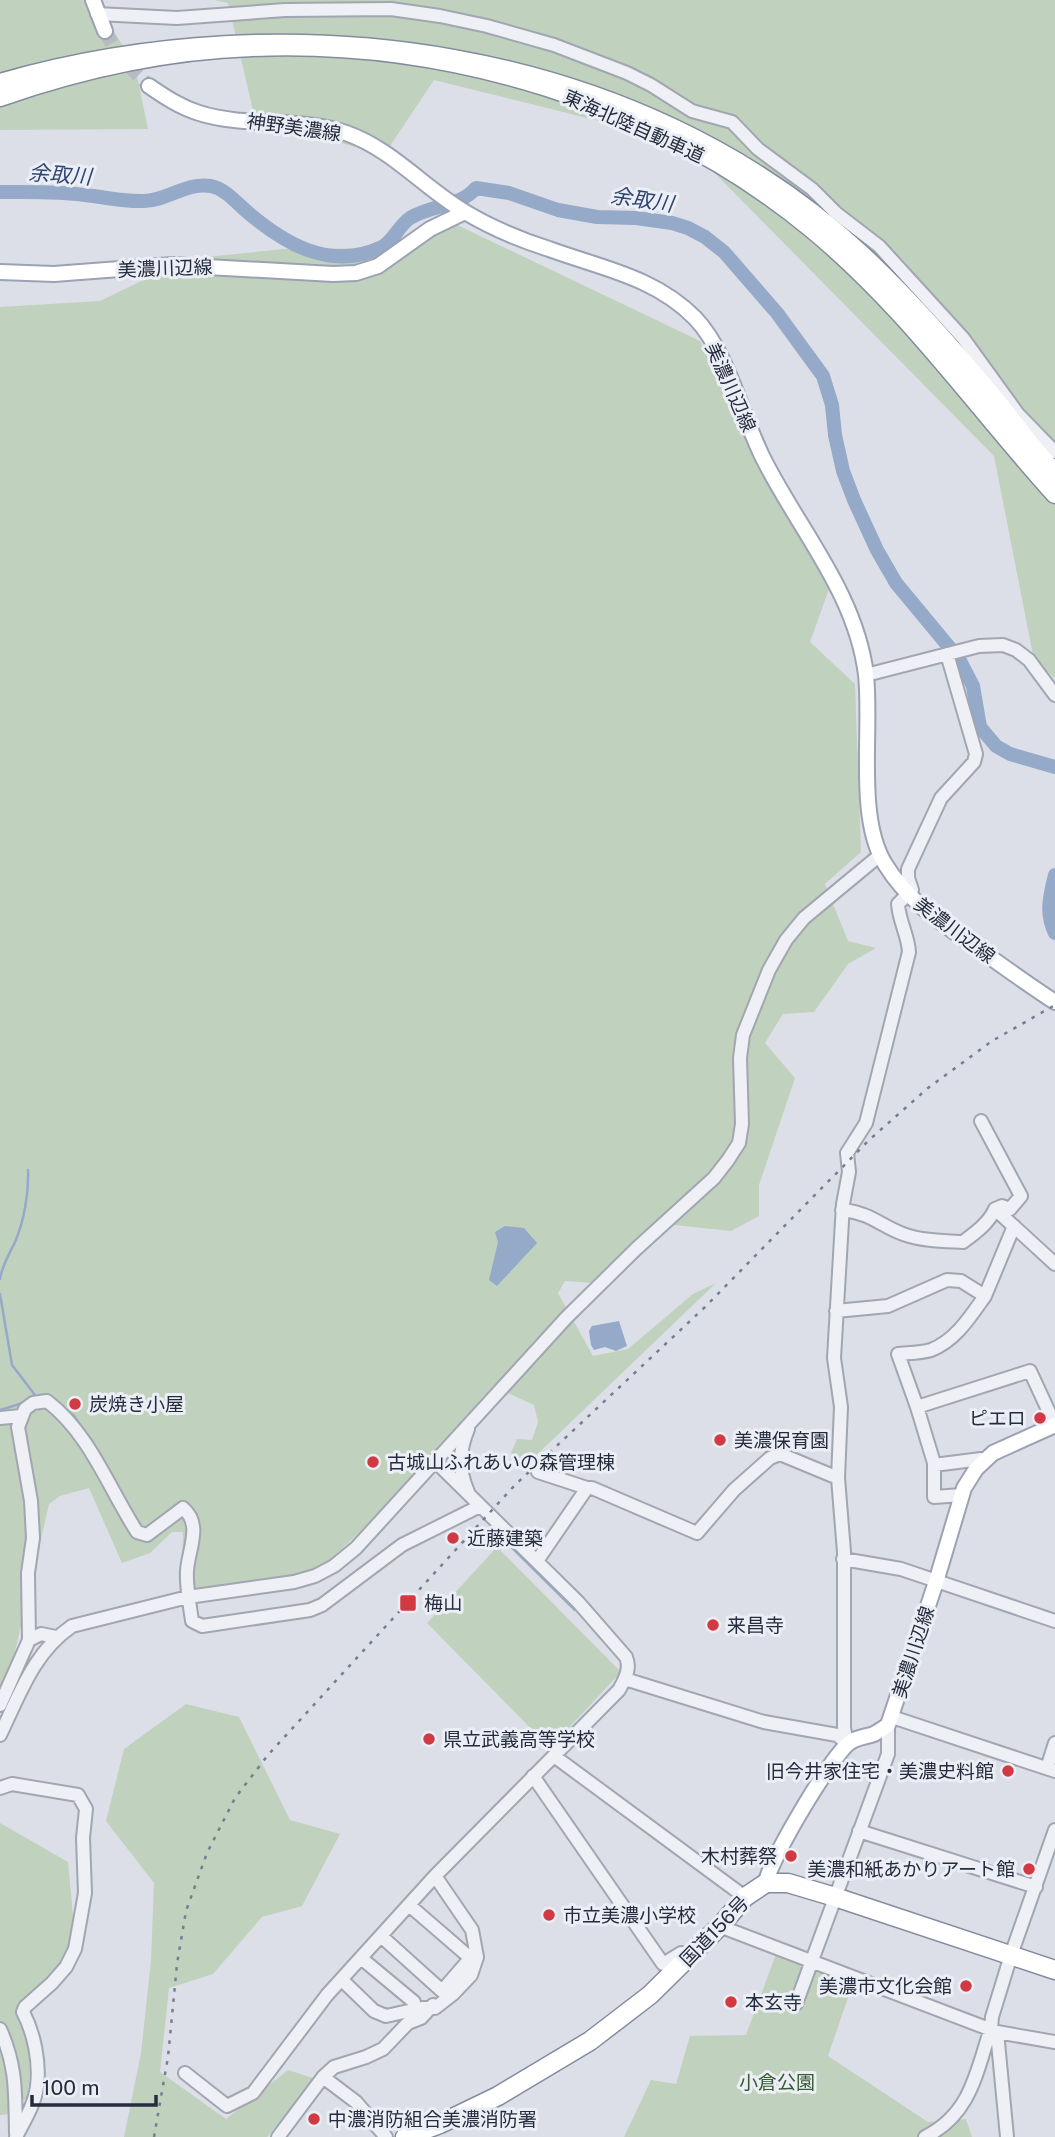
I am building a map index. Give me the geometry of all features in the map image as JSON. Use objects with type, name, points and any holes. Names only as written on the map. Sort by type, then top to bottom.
[{"type":"highway","name":"東海北陸自動車道","points":[[0,83],[89,56],[154,43],[200,37],[294,32],[394,38],[503,60],[572,81],[675,125],[720,150],[816,215],[860,253],[937,331],[1055,473]]},
{"type":"highway","name":"東海北陸自動車道","points":[[0,97],[94,69],[159,57],[249,47],[292,46],[389,53],[443,62],[574,96],[668,137],[727,169],[811,228],[892,303],[967,388],[1055,495]]},
{"type":"highway","name":"国道156号","points":[[405,2137],[453,2119],[498,2096],[590,2041],[650,1995],[746,1897],[766,1883],[788,1883],[835,1897],[1055,1970]]},
{"type":"main road","points":[[95,7],[105,31]]},
{"type":"main road","name":"神野美濃線","points":[[149,86],[176,104],[199,114],[346,133],[393,158],[457,206]]},
{"type":"main road","name":"美濃川辺線","points":[[0,272],[54,274],[172,265],[356,273],[379,266],[457,206],[548,249],[653,285],[676,300],[698,321],[722,361],[749,430],[765,462],[841,592],[856,627],[866,675],[869,816],[880,855],[906,894],[926,912],[1055,1002]]},
{"type":"main road","name":"美濃川辺線","points":[[890,1721],[962,1495],[976,1469],[993,1453],[1055,1425]]},
{"type":"main road","points":[[766,1883],[767,1872],[775,1856],[831,1764],[848,1743],[873,1734],[890,1721]]},
{"type":"street","points":[[95,7],[177,18],[285,10],[391,9],[488,26],[628,73],[692,111],[732,122],[758,149],[812,188],[836,213],[879,246],[963,338],[1018,414],[1055,453]]},
{"type":"street","points":[[866,675],[990,644],[1003,645],[1016,650],[1029,660],[1055,695]]},
{"type":"street","points":[[848,1743],[844,1728],[843,1559],[838,1478],[841,1407],[834,1358],[842,1210],[849,1172],[847,1153],[866,1123],[909,953],[898,904],[912,890],[908,869],[941,799],[974,762],[976,754],[952,653]]},
{"type":"street","points":[[0,1735],[40,1655],[56,1637],[72,1626],[188,1597],[294,1582],[315,1576],[334,1566],[356,1548],[566,1318],[714,1178],[728,1160],[738,1143],[742,1124],[740,1058],[743,1035],[769,970],[786,940],[804,918],[880,855]]},
{"type":"street","points":[[842,1210],[871,1216],[904,1234],[933,1240],[964,1242],[993,1215],[995,1209],[1002,1206],[1010,1209],[1021,1196],[981,1121]]},
{"type":"street","points":[[995,1209],[1055,1264]]},
{"type":"street","points":[[962,1495],[934,1496],[934,1465],[898,1354],[929,1350],[950,1339],[965,1324],[985,1296],[1014,1226]]},
{"type":"street","points":[[836,1311],[888,1306],[947,1280],[961,1281],[985,1296]]},
{"type":"street","points":[[917,1407],[1030,1371],[1055,1425]]},
{"type":"street","points":[[0,1705],[29,1640],[28,1573],[33,1538],[31,1501],[19,1427],[25,1409],[33,1403],[47,1401],[62,1412],[94,1454],[136,1532],[146,1535],[183,1508],[188,1512],[194,1531],[186,1570],[188,1597],[192,1621],[202,1626],[310,1610],[322,1605],[402,1545],[480,1506]]},
{"type":"street","points":[[0,1418],[21,1416]]},
{"type":"street","points":[[470,1496],[460,1465],[462,1444],[471,1422]]},
{"type":"street","points":[[538,1472],[592,1488],[697,1533],[734,1490],[770,1458],[780,1454],[838,1478]]},
{"type":"street","points":[[934,1465],[981,1459],[985,1461]]},
{"type":"street","points":[[185,2073],[228,2106],[253,2093],[327,1995],[435,1876],[619,1690],[626,1676],[629,1665],[626,1657],[578,1602],[435,1461]]},
{"type":"street","points":[[537,1561],[587,1488]]},
{"type":"street","points":[[843,1559],[901,1569],[1055,1621]]},
{"type":"street","points":[[29,1640],[41,1634],[56,1637]]},
{"type":"street","points":[[626,1676],[764,1722],[837,1735],[848,1743]]},
{"type":"street","points":[[796,2004],[888,1754],[890,1721],[1051,1769],[1055,1743]]},
{"type":"street","points":[[554,1756],[746,1897]]},
{"type":"street","points":[[533,1776],[663,1964],[681,1953],[690,1956]]},
{"type":"street","points":[[0,1788],[12,1784],[78,1796],[86,1809],[83,1838],[85,1893],[75,1948],[66,1967],[23,2012],[32,2028],[37,2086],[16,2137]]},
{"type":"street","points":[[1007,2137],[992,2017],[1055,1830]]},
{"type":"street","points":[[859,1831],[1036,1887]]},
{"type":"street","points":[[342,1980],[374,2011],[386,2016],[435,2008],[471,1975],[477,1957],[472,1930],[435,1876]]},
{"type":"street","points":[[381,1936],[442,1991],[468,1961],[468,1956],[409,1905]]},
{"type":"street","points":[[722,1924],[727,1929],[994,2030],[1055,2042]]},
{"type":"street","points":[[361,1958],[414,2002]]},
{"type":"street","points":[[278,2137],[323,2077],[334,2067],[383,2049],[408,2023],[421,2018],[454,1985],[451,1980]]},
{"type":"street","points":[[0,2029],[15,2073],[16,2137]]},
{"type":"street","points":[[925,2137],[946,2125],[966,2101],[994,2030]]},
{"type":"street","points":[[323,2077],[356,2102],[387,2137]]},
{"type":"green space","points":[[0,0],[98,0],[96,2],[135,66],[148,129],[0,130]]},
{"type":"green space","points":[[215,0],[1055,0],[1055,678],[1034,660],[994,456],[684,142],[434,80],[384,155],[255,119],[228,3]]},
{"type":"green space","points":[[449,221],[700,341],[750,449],[829,589],[810,642],[855,684],[861,852],[825,884],[848,941],[876,948],[848,964],[814,1012],[783,1014],[765,1043],[795,1078],[759,1185],[759,1216],[731,1231],[656,1223],[594,1283],[565,1281],[558,1293],[593,1356],[628,1349],[693,1294],[716,1283],[523,1468],[511,1453],[517,1439],[532,1440],[538,1422],[534,1405],[493,1386],[369,1523],[330,1560],[306,1574],[181,1598],[183,1532],[172,1532],[150,1553],[122,1563],[89,1488],[60,1496],[49,1504],[0,1707],[0,307],[100,301],[187,259],[284,249],[390,248]]},
{"type":"green space","points":[[497,1547],[621,1672],[550,1748],[427,1623]]},
{"type":"green space","points":[[186,1704],[239,1717],[290,1820],[340,1834],[302,1906],[262,1917],[213,1974],[169,1988],[160,2072],[226,2119],[288,2070],[316,2079],[267,2137],[124,2137],[141,2053],[151,1961],[154,1883],[106,1821],[124,1749]]},
{"type":"green space","points":[[0,1823],[68,1862],[75,1937],[49,1981],[15,2011],[29,2054],[27,2100],[9,2098],[10,2114],[0,2115]]},
{"type":"green space","name":"小倉公園","points":[[776,1954],[852,1986],[828,2056],[928,2122],[966,2119],[972,2137],[624,2137],[651,2080],[676,2084],[690,2036],[746,2035]]},
{"type":"water","points":[[505,1226],[524,1228],[537,1243],[497,1286],[489,1280],[498,1242],[495,1232]]},
{"type":"water","points":[[619,1321],[627,1346],[616,1351],[605,1347],[594,1350],[589,1331],[592,1326]]},
{"type":"waterway","name":"余取川","points":[[0,192],[64,193],[144,201],[193,187],[211,186],[225,193],[291,243],[325,255],[361,254],[380,248],[410,218],[462,199],[476,188],[509,193],[558,210],[597,217],[636,218],[672,223],[705,237],[724,252],[777,313],[823,376],[832,405],[843,471],[854,500],[896,583],[959,659],[973,686],[980,727],[996,746],[1010,754],[1055,767]]},
{"type":"waterway","name":"余取川","points":[[1055,875],[1049,911],[1055,933]]},
{"type":"waterway","points":[[0,1279],[23,1216],[28,1170]]},
{"type":"waterway","points":[[0,1294],[12,1365],[38,1399]]},
{"type":"waterway","points":[[55,1401],[74,1416],[84,1431]]},
{"type":"waterway","points":[[0,1410],[26,1402]]},
{"type":"waterway","points":[[491,1527],[575,1610]]},
{"type":"waterway","points":[[23,1567],[27,1535]]},
{"type":"waterway","points":[[9,1669],[13,1662]]},
{"type":"tunnel","points":[[105,31],[118,55],[149,86]]},
{"type":"railway","points":[[154,2137],[168,2057],[177,1964],[186,1911],[207,1853],[235,1798],[268,1755],[515,1485],[705,1307],[868,1141],[928,1088],[992,1041],[1055,1005]]},
{"type":"place","name":"炭焼き小屋","points":[[75,1404]]},
{"type":"place","name":"ピエロ","points":[[1040,1418]]},
{"type":"place","name":"美濃保育園","points":[[720,1440]]},
{"type":"place","name":"古城山ふれあいの森管理棟","points":[[373,1462]]},
{"type":"place","name":"近藤建築","points":[[453,1538]]},
{"type":"place","name":"梅山","points":[[408,1603]]},
{"type":"place","name":"来昌寺","points":[[713,1625]]},
{"type":"place","name":"県立武義高等学校","points":[[429,1739]]},
{"type":"place","name":"旧今井家住宅・美濃史料館","points":[[1008,1771]]},
{"type":"place","name":"木村葬祭","points":[[791,1856]]},
{"type":"place","name":"美濃和紙あかりアート館","points":[[1029,1869]]},
{"type":"place","name":"市立美濃小学校","points":[[549,1915]]},
{"type":"place","name":"美濃市文化会館","points":[[966,1986]]},
{"type":"place","name":"本玄寺","points":[[731,2002]]},
{"type":"place","name":"中濃消防組合美濃消防署","points":[[314,2119]]}]
